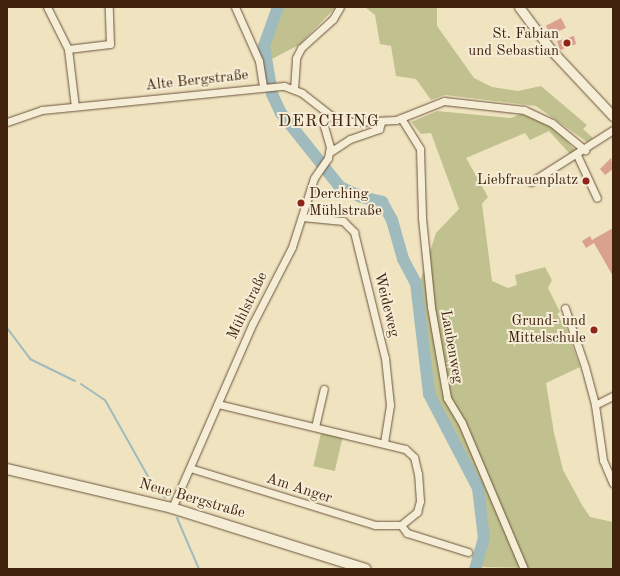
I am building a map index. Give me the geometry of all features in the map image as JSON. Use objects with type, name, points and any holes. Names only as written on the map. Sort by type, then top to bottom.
[{"type":"main road","name":"Neue Bergstraße","points":[[7,469],[172,508],[366,569]]},
{"type":"street","points":[[47,7],[68,49],[75,107]]},
{"type":"street","points":[[68,49],[110,44],[109,7]]},
{"type":"street","points":[[235,7],[259,61],[265,87]]},
{"type":"street","points":[[294,89],[296,58],[300,48],[333,19],[340,7]]},
{"type":"street","points":[[519,7],[551,50],[613,116]]},
{"type":"street","name":"Alte Bergstraße","points":[[7,122],[42,110],[275,86],[294,89],[326,113],[341,121],[381,123],[401,118],[444,101],[524,110],[552,123],[586,150]]},
{"type":"street","points":[[326,113],[324,126],[330,152]]},
{"type":"street","name":"Laubenweg","points":[[401,118],[420,149],[422,218],[431,307],[447,398],[462,423],[524,569]]},
{"type":"street","name":"Alte Bergstraße","points":[[330,152],[379,129],[381,123]]},
{"type":"street","points":[[531,182],[586,150],[613,130]]},
{"type":"street","name":"Mühlstraße","points":[[172,508],[253,323],[292,247],[321,168],[330,152]]},
{"type":"street","points":[[577,155],[597,198]]},
{"type":"street","name":"Weideweg","points":[[302,217],[343,221],[354,232],[385,358],[390,405],[384,442]]},
{"type":"street","points":[[565,308],[595,405],[603,460],[613,483]]},
{"type":"street","points":[[315,427],[324,389]]},
{"type":"street","points":[[595,405],[613,396]]},
{"type":"street","points":[[217,404],[384,442],[412,453],[418,474],[419,507],[401,525],[407,533],[468,552]]},
{"type":"street","name":"Am Anger","points":[[190,468],[375,525],[401,525]]},
{"type":"green space","points":[[272,7],[336,7],[299,45],[264,63],[262,45]]},
{"type":"green space","points":[[365,7],[437,7],[437,26],[474,78],[492,87],[518,91],[541,86],[587,125],[583,129],[593,138],[587,142],[536,106],[445,95],[431,100],[416,79],[396,76],[391,46],[380,44],[375,15]]},
{"type":"green space","points":[[437,111],[511,118],[520,114],[534,117],[555,129],[576,151],[570,154],[549,131],[530,140],[525,133],[466,158],[488,197],[482,204],[492,281],[508,288],[517,285],[515,275],[545,267],[552,280],[548,288],[560,312],[557,314],[565,325],[580,367],[546,383],[554,433],[563,470],[582,505],[590,517],[613,522],[613,569],[480,567],[488,535],[481,486],[432,392],[417,291],[436,233],[459,209],[431,133],[421,134],[411,122]]},
{"type":"green space","points":[[321,433],[342,438],[335,471],[313,466]]},
{"type":"building","points":[[561,18],[566,28],[551,36],[546,26]]},
{"type":"building","name":"St. Fabian und Sebastian","points":[[574,36],[576,44],[560,50],[557,41]]},
{"type":"building","points":[[611,158],[613,169],[605,175],[600,169]]},
{"type":"building","points":[[613,228],[613,276],[594,243],[586,248],[582,241],[590,236],[592,240]]},
{"type":"waterway","points":[[278,7],[264,46],[272,94],[281,113],[340,187],[361,197],[382,202],[392,220],[403,259],[416,283],[429,394],[478,488],[484,538],[475,569]]},
{"type":"waterway","points":[[7,328],[30,359],[75,381]]},
{"type":"waterway","points":[[81,384],[105,400],[150,480],[165,498]]},
{"type":"waterway","points":[[177,518],[199,569]]},
{"type":"place","name":"St. Fabian und Sebastian","points":[[567,43]]},
{"type":"place","name":"Liebfrauenplatz","points":[[586,181]]},
{"type":"place","name":"Derching Mühlstraße","points":[[301,203]]},
{"type":"place","name":"Grund- und Mittelschule","points":[[594,330]]},
{"type":"district","name":"DERCHING","points":[[329,122]]}]
